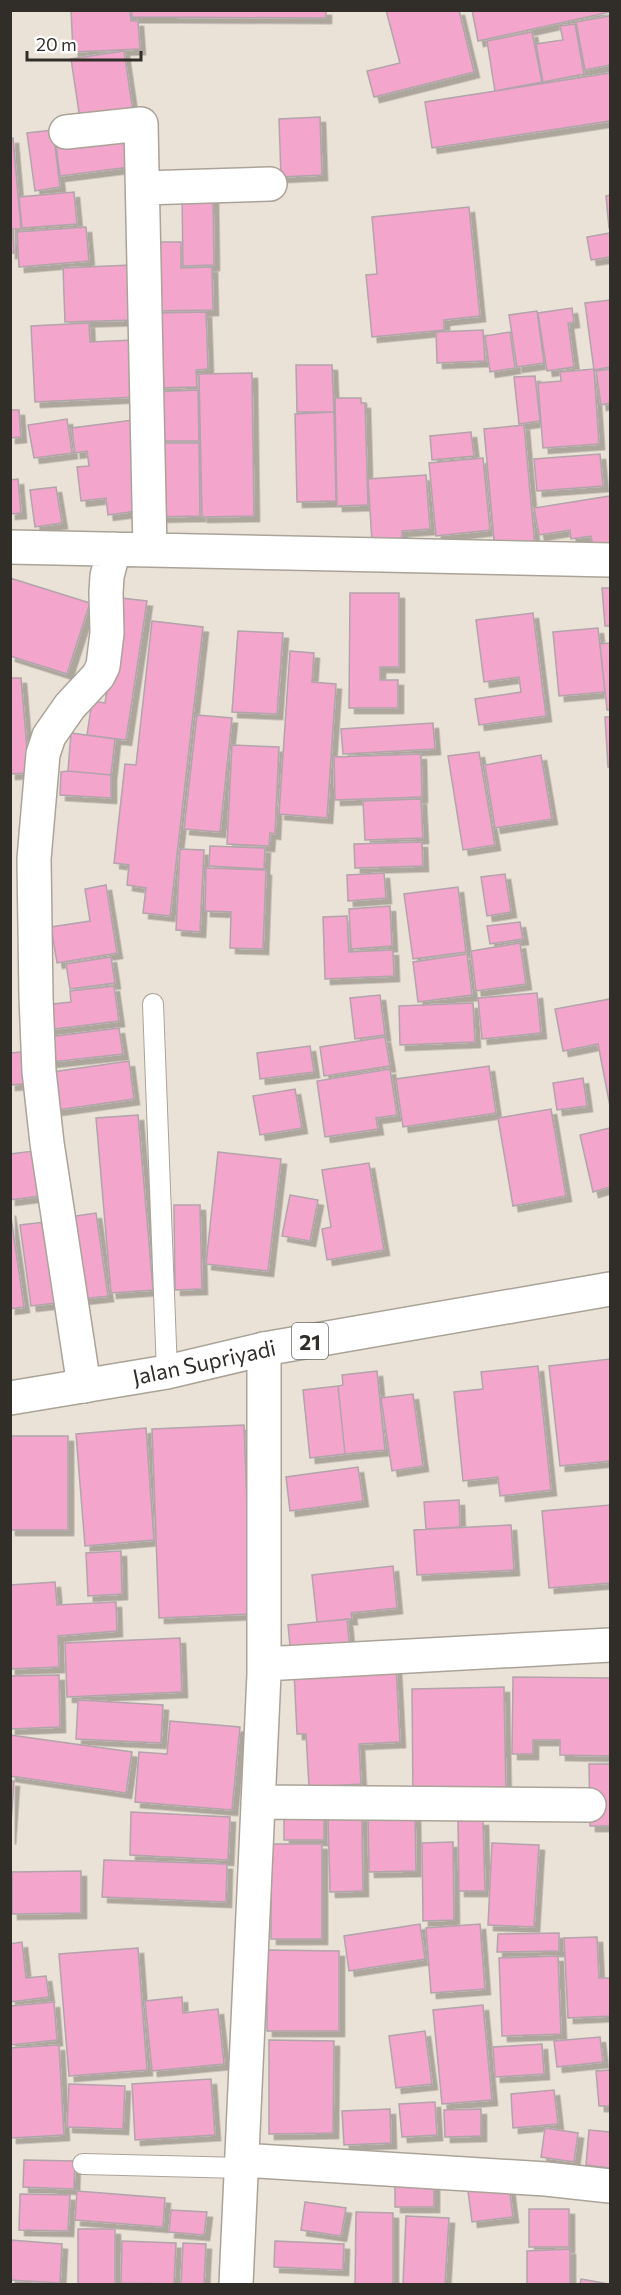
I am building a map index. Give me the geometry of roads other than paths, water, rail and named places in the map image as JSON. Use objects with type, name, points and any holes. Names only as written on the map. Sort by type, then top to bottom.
[{"type":"main road","points":[[66,132],[141,124],[150,550]]},
{"type":"main road","points":[[142,188],[270,184]]},
{"type":"main road","points":[[10,546],[610,560]]},
{"type":"main road","points":[[84,1386],[43,1110],[36,997],[34,860],[43,754],[49,736],[70,706],[98,676],[103,666],[107,633],[106,584],[114,549]]},
{"type":"main road","name":"Jalan Supriyadi","points":[[10,1398],[167,1372],[264,1349],[610,1289]]},
{"type":"main road","points":[[236,2284],[264,1664],[264,1349]]},
{"type":"main road","points":[[264,1664],[610,1645]]},
{"type":"main road","points":[[258,1802],[590,1805]]},
{"type":"main road","points":[[242,2164],[546,2179],[610,2186]]},
{"type":"lane","points":[[153,1004],[167,1372]]},
{"type":"lane","points":[[83,2164],[242,2164]]}]
